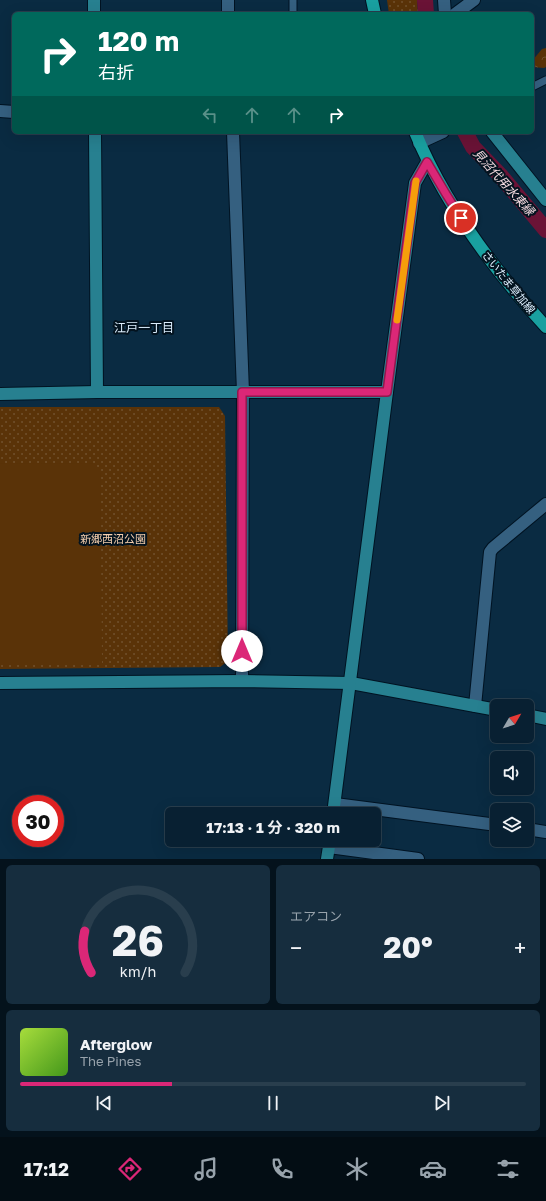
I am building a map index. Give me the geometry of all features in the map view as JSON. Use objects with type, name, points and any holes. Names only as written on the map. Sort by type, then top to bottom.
[{"type":"main road","points":[[372,0],[375,12]]},
{"type":"main road","name":"さいたま草加線","points":[[417,137],[427,162],[468,230],[529,308],[546,327]]},
{"type":"street","points":[[94,0],[94,12]]},
{"type":"street","points":[[228,0],[228,12]]},
{"type":"street","points":[[444,0],[445,12]]},
{"type":"street","points":[[458,12],[474,0]]},
{"type":"street","points":[[0,111],[12,112]]},
{"type":"street","points":[[95,134],[97,392]]},
{"type":"street","points":[[233,134],[242,392],[242,682]]},
{"type":"street","points":[[417,137],[433,134]]},
{"type":"street","points":[[494,134],[546,200]]},
{"type":"street","points":[[334,807],[415,183],[427,162]]},
{"type":"street","points":[[0,394],[97,392],[387,392]]},
{"type":"street","points":[[475,706],[490,552],[546,504]]},
{"type":"street","points":[[0,683],[351,683],[490,709]]},
{"type":"street","points":[[534,716],[546,719]]},
{"type":"street","points":[[381,814],[490,824]]},
{"type":"street","points":[[534,830],[546,832]]},
{"type":"street","points":[[329,849],[418,859]]},
{"type":"lane","points":[[293,0],[293,12]]},
{"type":"lane","points":[[534,86],[546,80]]},
{"type":"green space","points":[[387,0],[417,0],[418,12],[389,12]]},
{"type":"green space","points":[[546,48],[546,67],[534,67],[534,59],[542,49]]},
{"type":"green space","name":"新郷西沼公園","points":[[0,407],[219,407],[225,416],[228,661],[220,667],[0,669]]},
{"type":"green space","points":[[0,463],[94,464],[100,470],[102,664],[0,664]]},
{"type":"waterway","name":"見沼代用水東縁","points":[[425,0],[426,12]]},
{"type":"waterway","name":"見沼代用水東縁","points":[[466,134],[473,147],[500,175],[546,230]]},
{"type":"slow traffic","points":[[397,320],[416,181]]},
{"type":"district","name":"江戸一丁目","points":[[144,327]]},
{"type":"route","points":[[242,651],[242,392],[387,392],[415,183],[427,162],[461,218]]}]
